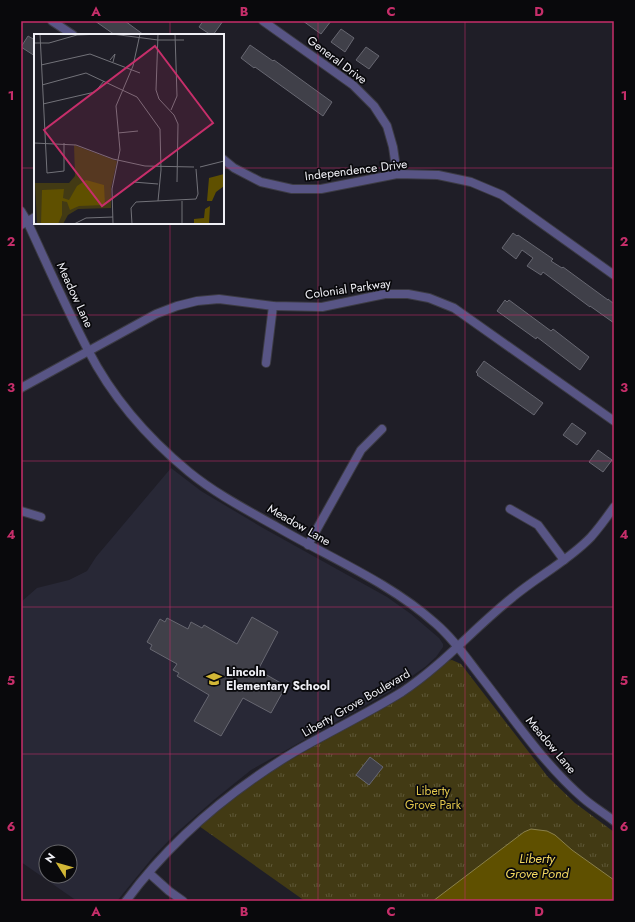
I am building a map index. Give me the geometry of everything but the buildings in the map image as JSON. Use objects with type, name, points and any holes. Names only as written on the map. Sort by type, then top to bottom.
[{"type":"street","points":[[52,21],[72,34]]},
{"type":"street","name":"General Drive","points":[[263,21],[353,85],[374,106],[387,126],[393,146],[397,174]]},
{"type":"street","name":"Independence Drive","points":[[224,160],[234,168],[261,182],[292,189],[321,189],[397,174],[438,175],[471,182],[502,195],[614,275]]},
{"type":"street","name":"Meadow Lane","points":[[21,211],[24,223],[88,351],[112,389],[160,447],[190,473],[210,487],[308,545],[375,581],[409,602],[436,624],[457,646],[545,759],[583,798],[614,821]]},
{"type":"street","points":[[24,223],[34,218]]},
{"type":"street","name":"Colonial Parkway","points":[[21,388],[156,314],[177,306],[197,301],[220,299],[273,306],[322,307],[385,294],[408,294],[429,298],[454,308],[614,421]]},
{"type":"street","points":[[266,363],[273,306]]},
{"type":"street","points":[[308,545],[361,450],[382,430]]},
{"type":"street","name":"Liberty Grove Boulevard","points":[[126,901],[178,841],[237,790],[296,751],[401,692],[425,676],[515,595],[564,560],[591,537],[614,507]]},
{"type":"street","points":[[510,509],[538,525],[564,560]]},
{"type":"street","points":[[21,511],[41,517]]},
{"type":"street","points":[[149,873],[182,901]]},
{"type":"shaded area","name":"Lincoln Elementary School","points":[[171,468],[201,491],[263,528],[387,597],[411,614],[439,638],[443,644],[443,647],[436,657],[425,667],[389,692],[251,770],[174,835],[153,857],[117,901],[77,901],[53,884],[78,884],[78,844],[38,844],[38,874],[21,862],[21,602],[37,588],[69,580],[87,571],[96,557]]},
{"type":"green space","name":"Liberty Grove Park","points":[[452,660],[461,664],[548,777],[575,803],[614,832],[614,901],[305,901],[199,826],[252,784],[285,763],[417,687],[447,661]]},
{"type":"water","name":"Liberty Grove Pond","points":[[531,829],[547,831],[555,835],[572,850],[614,880],[614,901],[433,901],[524,832]]},
{"type":"place","name":"Lincoln Elementary School","points":[[214,679]]}]
